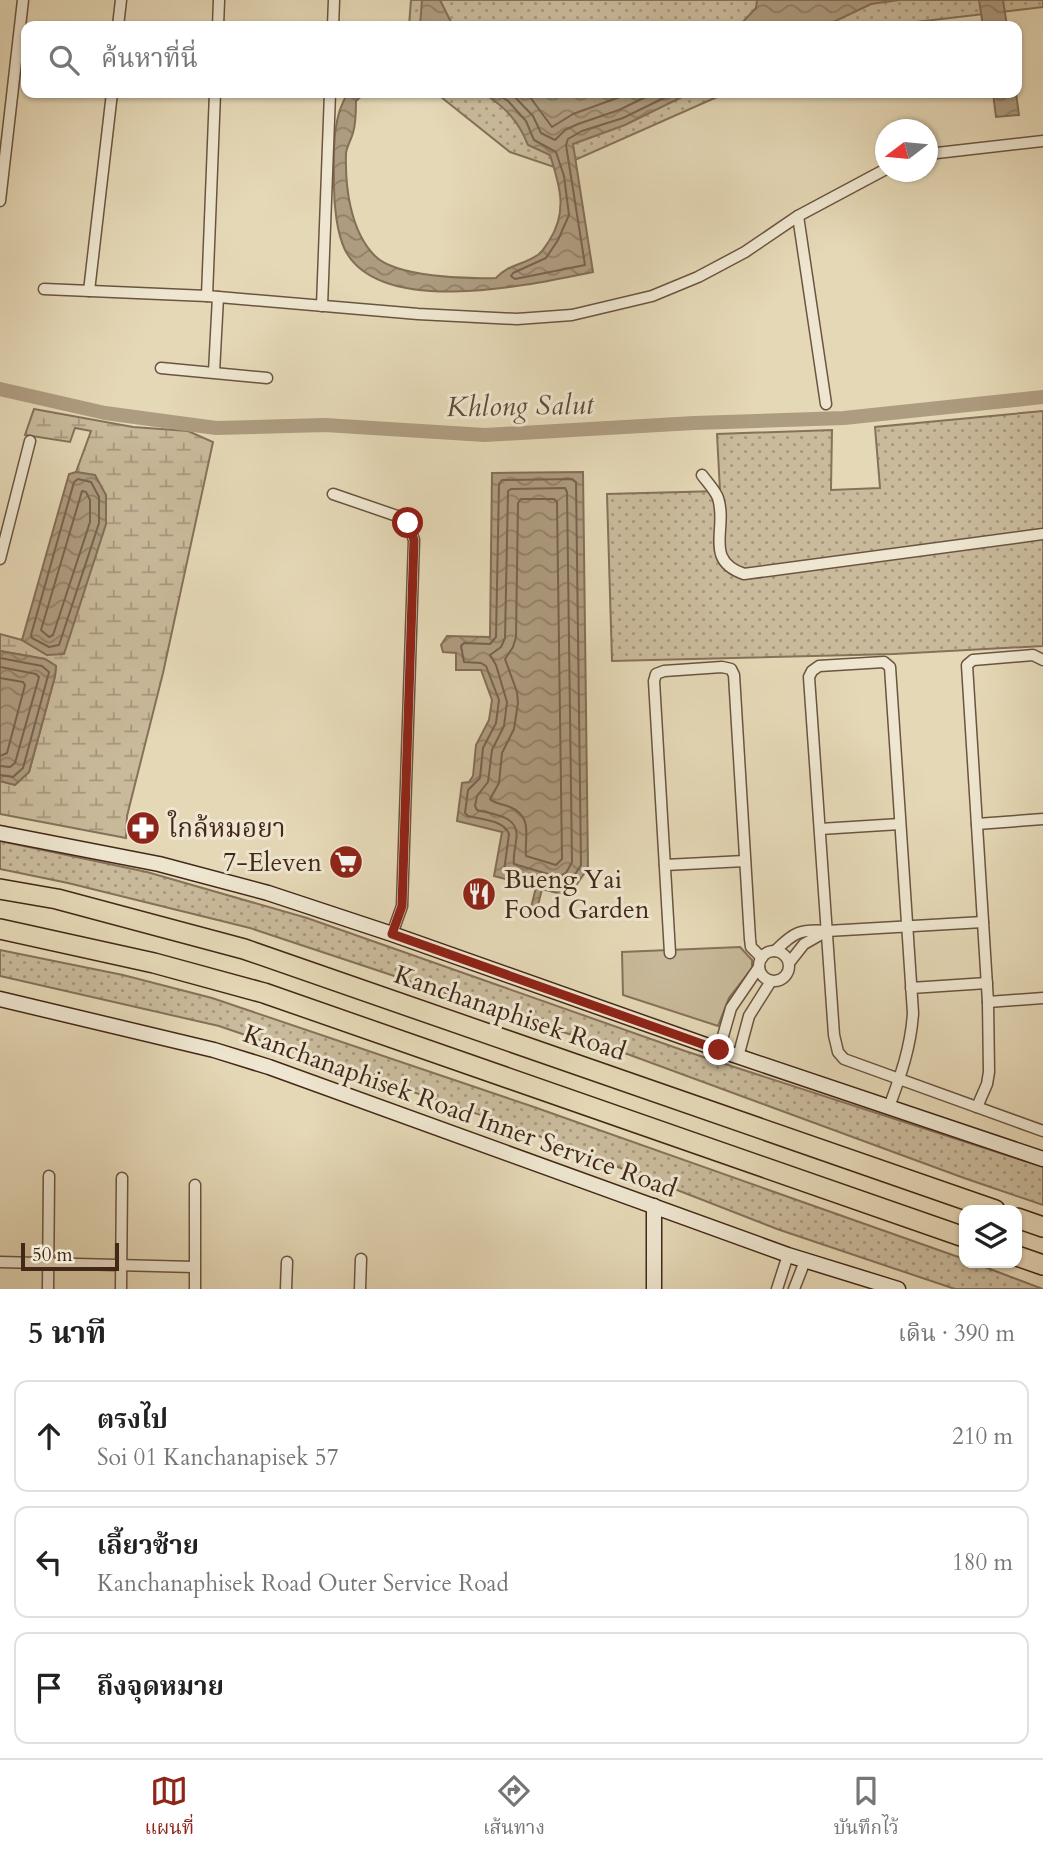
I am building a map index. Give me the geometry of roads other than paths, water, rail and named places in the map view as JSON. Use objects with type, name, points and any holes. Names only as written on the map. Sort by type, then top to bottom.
[{"type":"highway","name":"Kanchanaphisek Road","points":[[0,889],[57,899],[244,949],[981,1205]]},
{"type":"highway","points":[[0,929],[154,963],[264,993],[959,1235]]},
{"type":"highway","points":[[1022,1220],[1043,1227]]},
{"type":"highway","points":[[1022,1258],[1043,1265]]},
{"type":"main road","points":[[0,833],[159,864],[268,893],[1043,1159]]},
{"type":"main road","name":"Kanchanaphisek Road Inner Service Road","points":[[0,999],[214,1050],[268,1067],[805,1261],[898,1289]]},
{"type":"main road","points":[[654,1206],[654,1289]]},
{"type":"street","points":[[0,201],[23,0]]},
{"type":"street","points":[[119,21],[121,0]]},
{"type":"street","points":[[218,21],[219,0]]},
{"type":"street","points":[[333,21],[334,0]]},
{"type":"street","points":[[89,291],[111,98]]},
{"type":"street","points":[[214,372],[215,98]]},
{"type":"street","points":[[322,306],[330,98]]},
{"type":"street","points":[[938,153],[1043,141]]},
{"type":"street","points":[[44,289],[213,296],[322,306],[517,318],[572,316],[652,296],[698,277],[745,252],[798,216],[875,175]]},
{"type":"street","points":[[798,216],[826,404]]},
{"type":"street","points":[[161,368],[267,378]]},
{"type":"street","points":[[0,559],[30,442]]},
{"type":"street","points":[[702,475],[718,498],[720,548],[724,562],[731,569],[744,574],[1043,534]]},
{"type":"street","points":[[333,494],[400,517],[408,523],[414,540],[402,906],[392,934]]},
{"type":"street","points":[[977,1107],[989,1072],[988,1002],[967,665],[973,660],[1032,655],[1043,660]]},
{"type":"street","points":[[889,1107],[900,1079],[911,1040],[911,988],[890,667],[884,662],[818,666],[809,677],[834,1035],[838,1052],[844,1059],[900,1079],[1043,1131]]},
{"type":"street","points":[[670,953],[654,681],[656,674],[664,671],[722,667],[731,669],[734,675],[751,947],[760,962],[763,976],[771,981]]},
{"type":"street","points":[[977,824],[1043,819]]},
{"type":"street","points":[[820,830],[901,824]]},
{"type":"street","points":[[665,865],[745,861]]},
{"type":"street","points":[[719,1050],[731,1008],[760,962],[790,936],[805,930],[983,922]]},
{"type":"street","points":[[738,1056],[749,1016],[771,981],[785,977],[789,963],[804,944],[827,931]]},
{"type":"street","points":[[775,951],[784,955],[789,963]]},
{"type":"street","points":[[911,988],[987,983]]},
{"type":"street","points":[[988,1002],[1043,998]]},
{"type":"street","points":[[48,1289],[49,1176]]},
{"type":"street","points":[[121,1289],[122,1178]]},
{"type":"street","points":[[195,1185],[195,1289]]},
{"type":"street","points":[[778,1289],[788,1255]]},
{"type":"street","points":[[360,1289],[361,1259]]},
{"type":"street","points":[[794,1289],[805,1261]]},
{"type":"street","points":[[0,1262],[194,1267]]},
{"type":"street","points":[[286,1289],[287,1262]]},
{"type":"water","points":[[422,0],[440,0],[450,21],[420,21]]},
{"type":"water","points":[[757,0],[899,0],[871,4],[835,21],[744,21],[756,8]]},
{"type":"water","points":[[979,0],[1003,0],[1006,21],[982,21]]},
{"type":"water","points":[[346,98],[359,98],[356,101],[355,125],[347,150],[348,194],[360,234],[375,256],[385,263],[415,272],[450,277],[496,278],[540,253],[559,220],[560,199],[550,155],[528,145],[510,115],[490,98],[680,98],[625,125],[573,144],[593,272],[498,289],[460,291],[424,290],[391,284],[364,271],[345,250],[335,211],[334,194],[336,126]]},
{"type":"water","points":[[994,98],[1017,98],[1019,115],[996,117]]},
{"type":"water","points":[[76,472],[95,475],[106,495],[106,524],[64,654],[47,655],[22,640],[69,474]]},
{"type":"water","points":[[583,472],[588,868],[577,884],[561,894],[542,889],[536,913],[530,912],[536,887],[494,876],[502,832],[457,821],[462,783],[469,782],[473,776],[476,745],[489,720],[492,700],[481,670],[456,670],[456,653],[443,652],[441,645],[447,636],[490,637],[492,473]]},
{"type":"water","points":[[0,651],[45,659],[56,666],[29,772],[15,785],[0,781]]},
{"type":"waterway","name":"Khlong Salut","points":[[0,389],[105,413],[216,428],[325,425],[485,435],[694,423],[844,418],[1043,397]]},
{"type":"place","name":"ใกล้หมอยา","points":[[143,828]]},
{"type":"place","name":"7-Eleven","points":[[346,862]]},
{"type":"place","name":"Bueng Yai Food Garden","points":[[479,894]]}]
